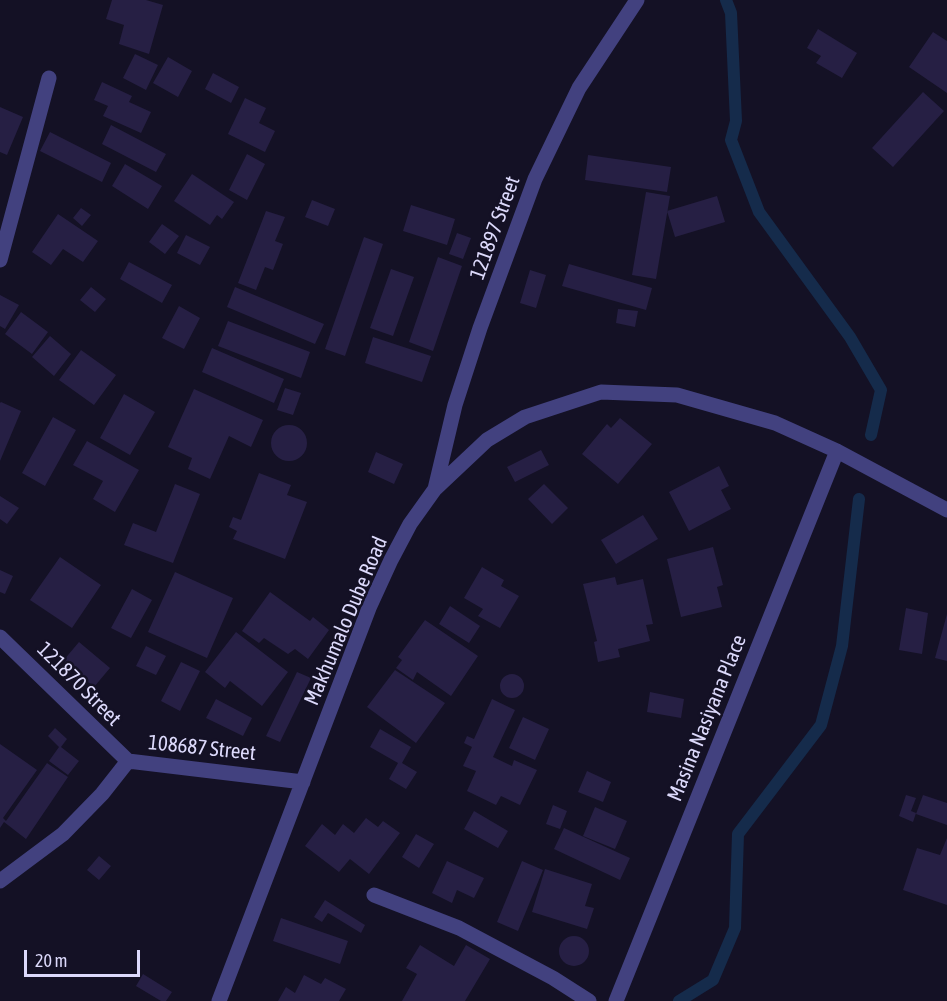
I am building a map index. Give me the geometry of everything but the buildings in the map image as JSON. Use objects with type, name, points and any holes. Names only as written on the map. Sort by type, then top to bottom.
[{"type":"street","name":"121897 Street","points":[[435,489],[462,383],[535,179],[579,88],[637,0]]},
{"type":"street","points":[[0,260],[49,78]]},
{"type":"street","name":"Makhumalo Dube Road","points":[[219,1001],[369,608],[410,524],[435,489],[487,440],[525,417],[602,392],[677,395],[728,407],[775,423],[837,451],[947,510]]},
{"type":"street","name":"Masina Nasiyana Place","points":[[616,1001],[837,451]]},
{"type":"street","name":"121870 Street","points":[[0,637],[128,761]]},
{"type":"street","name":"108687 Street","points":[[0,881],[63,834],[102,794],[128,761],[303,782]]},
{"type":"street","points":[[374,896],[459,928],[553,978],[589,1001]]},
{"type":"waterway","points":[[726,0],[731,13],[736,121],[731,140],[759,212],[850,337],[881,390],[871,435]]},
{"type":"waterway","points":[[679,1001],[713,980],[735,928],[738,834],[821,725],[842,646],[859,499]]}]
